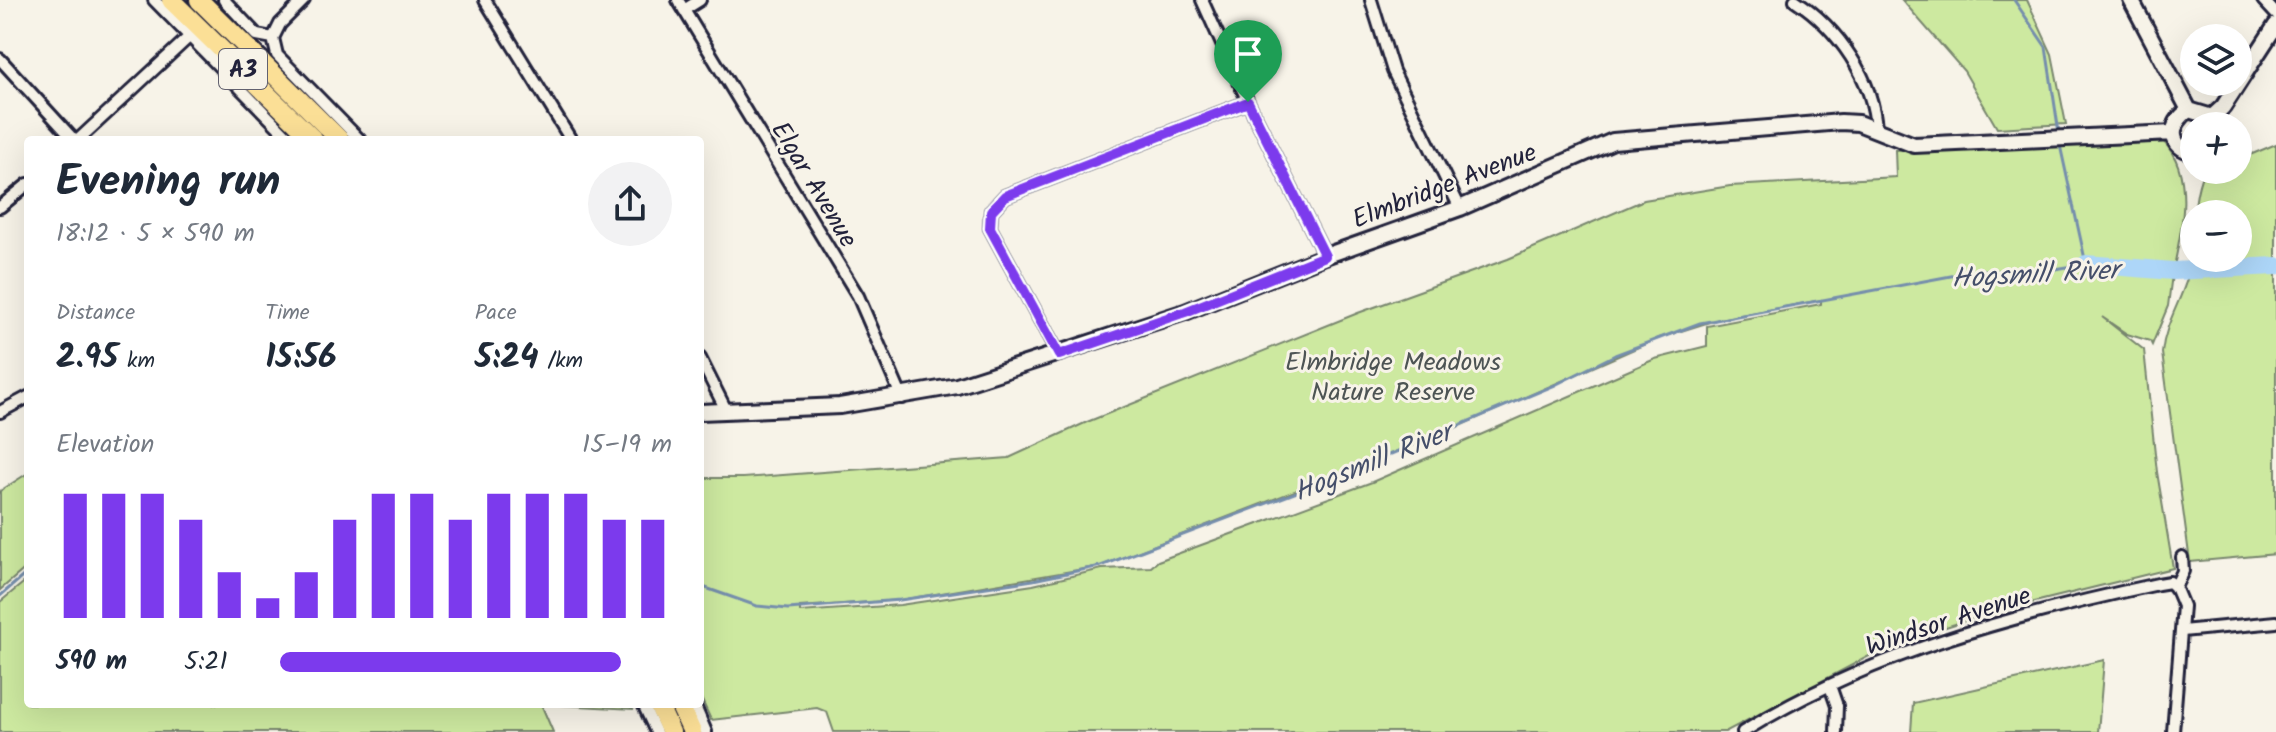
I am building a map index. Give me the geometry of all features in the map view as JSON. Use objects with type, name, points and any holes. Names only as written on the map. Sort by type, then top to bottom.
[{"type":"highway","name":"A3","points":[[171,0],[310,136]]},
{"type":"highway","name":"A3","points":[[199,0],[336,136]]},
{"type":"highway","points":[[660,708],[671,732]]},
{"type":"highway","points":[[681,708],[692,732]]},
{"type":"street","points":[[154,0],[287,136]]},
{"type":"street","points":[[224,0],[257,35],[273,38]]},
{"type":"street","points":[[304,0],[280,24],[273,38],[277,55],[356,136]]},
{"type":"street","points":[[485,0],[569,136]]},
{"type":"street","points":[[681,5],[700,0]]},
{"type":"street","points":[[1202,0],[1248,102],[1325,256]]},
{"type":"street","points":[[1371,0],[1393,71],[1460,208]]},
{"type":"street","points":[[1795,0],[1825,25],[1867,82],[1875,104],[1876,130]]},
{"type":"street","points":[[2131,0],[2193,112]]},
{"type":"street","points":[[2263,0],[2276,14]]},
{"type":"street","name":"Elgar Avenue","points":[[681,5],[858,296],[902,398]]},
{"type":"street","points":[[2219,112],[2276,25]]},
{"type":"street","points":[[80,136],[190,36]]},
{"type":"street","points":[[0,59],[72,136]]},
{"type":"street","points":[[1059,355],[990,228],[991,211],[1005,196],[1248,102]]},
{"type":"street","points":[[2180,149],[2174,142],[2173,133],[2178,121],[2189,110]]},
{"type":"street","name":"Elmbridge Avenue","points":[[704,412],[840,406],[902,398],[957,386],[1185,312],[1325,256],[1460,208],[1613,141],[1841,122],[1876,130],[1914,145],[2173,133]]},
{"type":"street","points":[[0,207],[24,187]]},
{"type":"street","points":[[704,366],[726,410]]},
{"type":"street","points":[[0,412],[24,399]]},
{"type":"street","points":[[2173,732],[2183,606],[2175,587],[2183,571],[2182,557]]},
{"type":"street","name":"Windsor Avenue","points":[[1743,732],[1887,658],[1980,627],[2158,584],[2170,582],[2175,587]]},
{"type":"street","points":[[2182,631],[2276,622]]},
{"type":"street","points":[[1830,686],[1837,706],[1836,732]]},
{"type":"street","points":[[645,708],[656,732]]},
{"type":"street","points":[[696,708],[706,732]]},
{"type":"green space","points":[[1902,0],[2027,0],[2052,54],[2066,124],[1997,128],[1964,71]]},
{"type":"green space","name":"Elmbridge Meadows Nature Reserve","points":[[2163,141],[2173,154],[2183,186],[2180,238],[2173,271],[2132,270],[2134,273],[2172,274],[2168,306],[2152,345],[2150,341],[2127,334],[2102,317],[2144,350],[2157,472],[2173,568],[1990,613],[1892,644],[1725,732],[834,732],[827,712],[817,708],[711,720],[704,705],[704,478],[743,478],[1009,458],[1087,422],[1358,313],[1508,259],[1644,200],[1730,186],[1896,177],[1895,150]],"holes":[[[1821,300],[1821,304],[1707,326],[1707,346],[1655,359],[1372,482],[1158,561],[1151,567],[1102,569],[1033,585],[900,605],[800,612],[800,607],[900,600],[1101,566],[1439,435],[1659,338],[1719,319]]]},
{"type":"green space","points":[[2276,144],[2276,554],[2190,562],[2162,353],[2166,333],[2189,272],[2252,272],[2252,200],[2196,198],[2199,184],[2252,184],[2252,154]]},
{"type":"green space","points":[[24,476],[24,569],[0,590],[0,491]]},
{"type":"green space","points":[[24,582],[24,708],[543,708],[553,732],[0,732],[0,602]]},
{"type":"green space","points":[[2104,660],[2098,732],[1911,732],[1913,703]]},
{"type":"waterway","points":[[2014,0],[2046,47],[2059,133]]},
{"type":"waterway","name":"Hogsmill River","points":[[704,587],[757,606],[788,609],[900,600],[1033,580],[1101,566],[1334,478],[1555,385],[1615,355],[1700,323],[1983,270],[2030,273],[2086,264],[2060,145]]},
{"type":"waterway","name":"Hogsmill River","points":[[2086,264],[2173,271],[2276,266]]},
{"type":"waterway","name":"Hogsmill River","points":[[0,596],[24,575]]},
{"type":"route","points":[[1248,102],[1325,256],[1185,312],[1059,355],[1020,278],[990,228],[991,211],[1005,196],[1153,136],[1248,102]]}]
